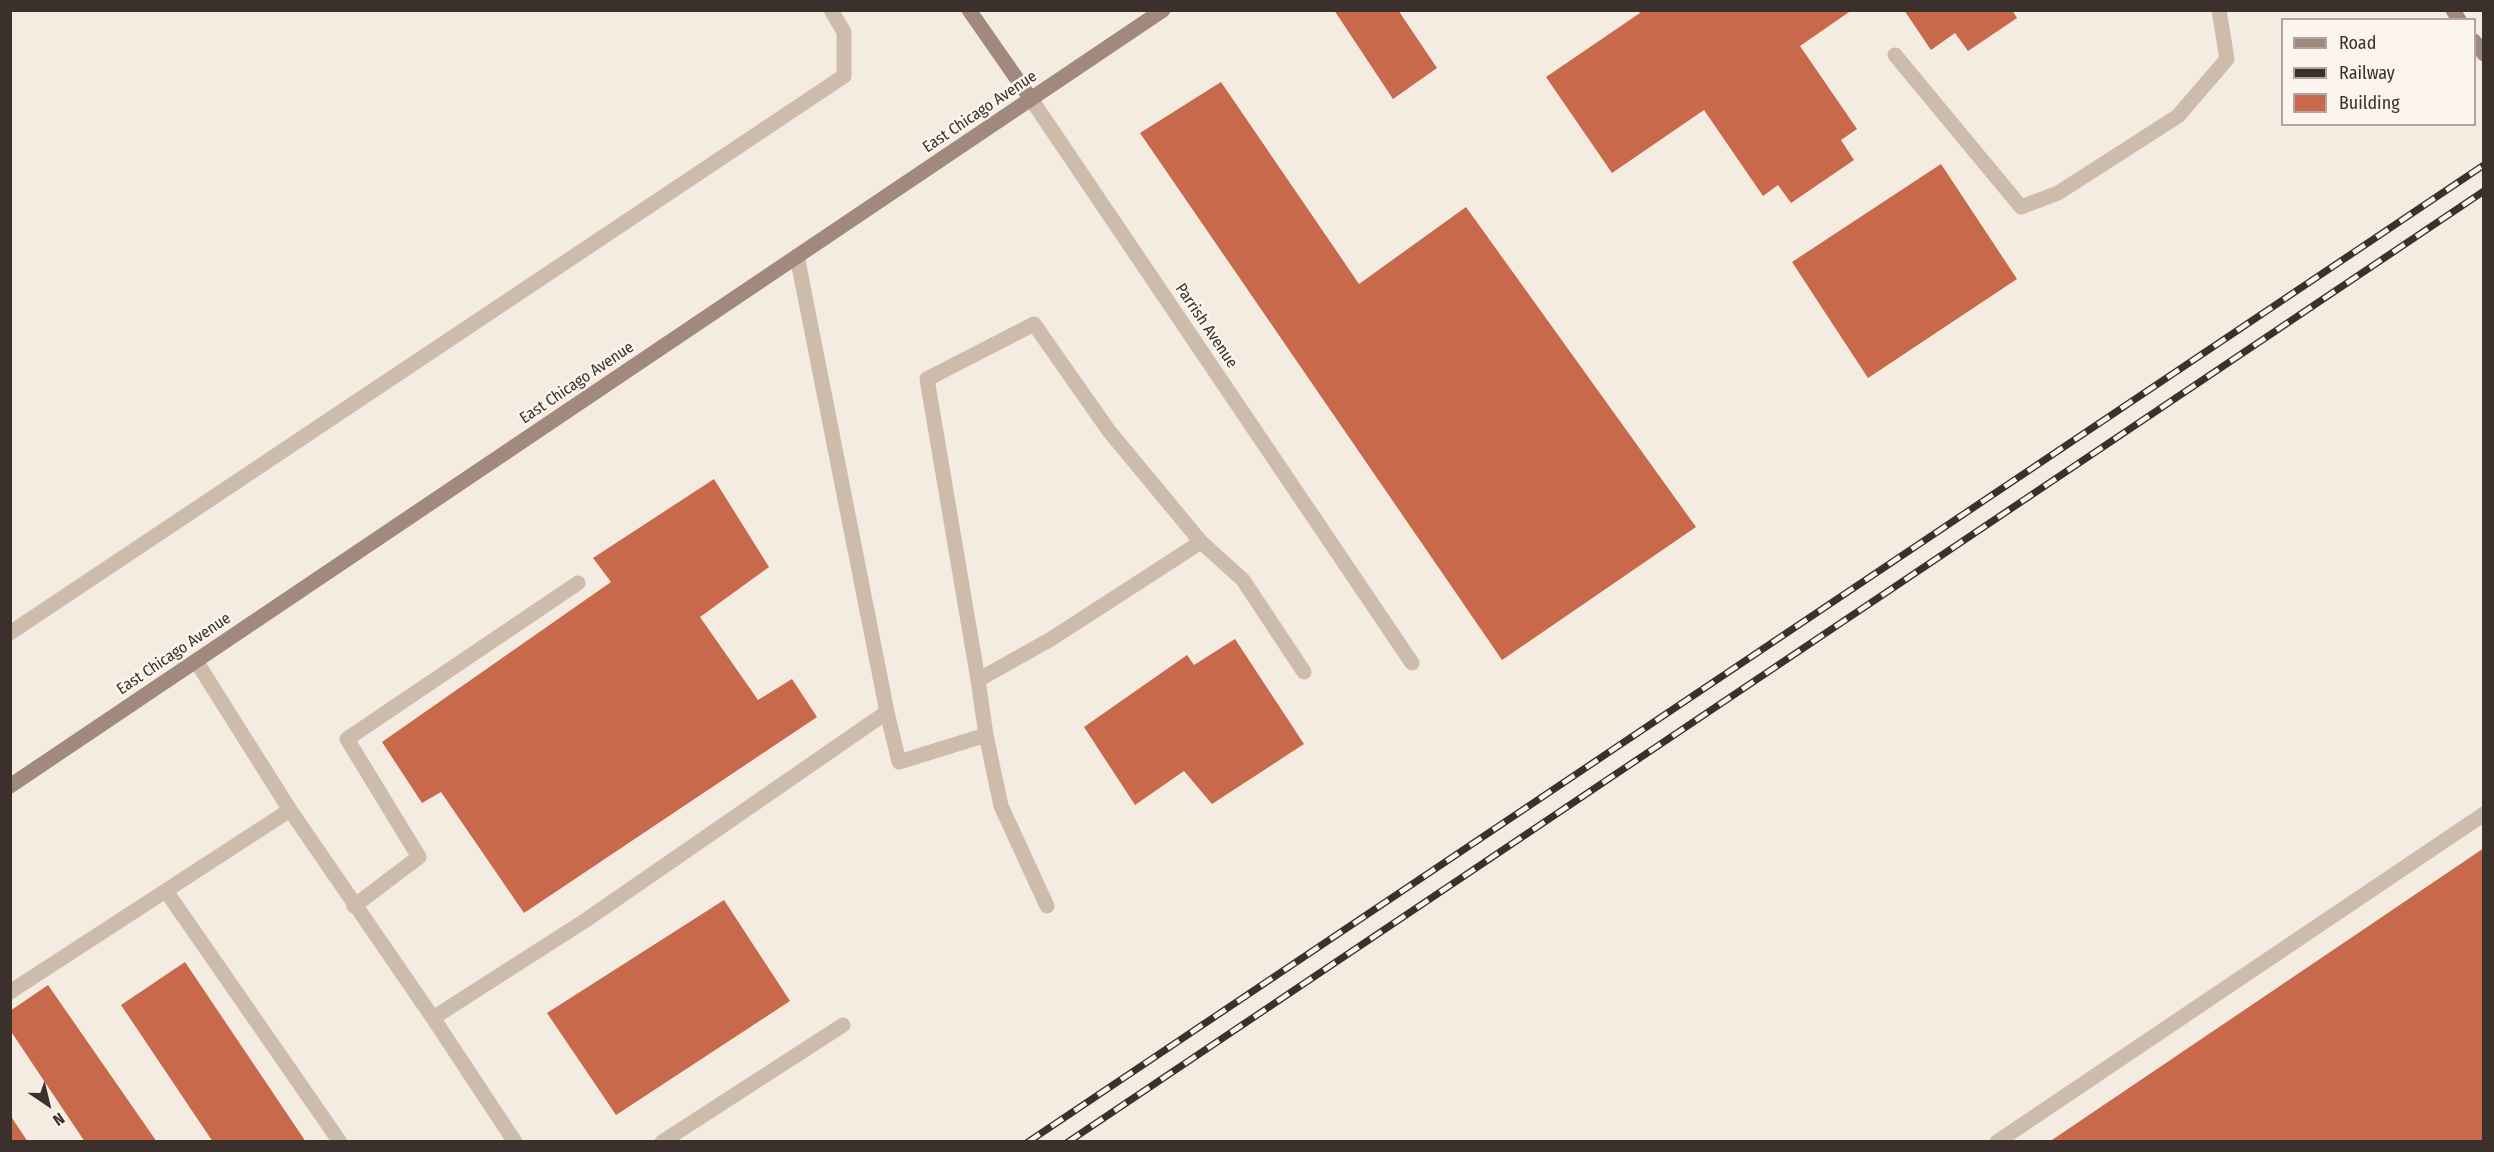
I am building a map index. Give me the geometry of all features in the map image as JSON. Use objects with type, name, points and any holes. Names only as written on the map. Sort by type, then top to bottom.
[{"type":"main road","name":"Parrish Avenue","points":[[969,10],[1031,99]]},
{"type":"main road","name":"East Chicago Avenue","points":[[10,786],[1163,10]]},
{"type":"lane","points":[[10,633],[844,76],[844,32],[831,10]]},
{"type":"lane","points":[[1895,55],[2021,207],[2058,193],[2178,116],[2227,59],[2219,10]]},
{"type":"lane","name":"Parrish Avenue","points":[[1031,99],[1412,663]]},
{"type":"lane","points":[[797,256],[887,712],[899,762],[987,735]]},
{"type":"lane","points":[[1047,906],[1001,806],[927,378],[1034,324],[1109,431],[1201,542],[1243,580],[1304,672]]},
{"type":"lane","points":[[978,680],[1051,639],[1201,542]]},
{"type":"lane","points":[[354,906],[419,857],[346,739],[578,583]]},
{"type":"lane","points":[[196,661],[290,810],[515,1142]]},
{"type":"lane","points":[[433,1018],[586,920],[887,712]]},
{"type":"lane","points":[[10,992],[290,810]]},
{"type":"lane","points":[[1997,1142],[2484,814]]},
{"type":"lane","points":[[166,891],[339,1142]]},
{"type":"lane","points":[[662,1142],[843,1025]]},
{"type":"building","points":[[1334,10],[1398,10],[1437,68],[1393,99]]},
{"type":"building","points":[[1638,10],[1852,10],[1800,46],[1857,129],[1841,140],[1854,160],[1791,203],[1778,185],[1763,196],[1704,110],[1612,173],[1546,77],[1640,13]]},
{"type":"building","points":[[1904,10],[2012,10],[2017,18],[1968,51],[1955,33],[1931,50]]},
{"type":"building","points":[[1221,82],[1359,284],[1466,207],[1696,527],[1502,660],[1140,133]]},
{"type":"building","points":[[1941,164],[2017,279],[1868,378],[1792,262]]},
{"type":"building","points":[[714,479],[769,567],[700,617],[758,700],[792,679],[817,717],[524,913],[441,792],[422,803],[382,742],[611,582],[593,558]]},
{"type":"building","points":[[1235,639],[1304,744],[1212,804],[1184,771],[1135,805],[1084,727],[1187,655],[1194,665]]},
{"type":"building","points":[[2484,848],[2484,1139],[2479,1142],[2049,1142]]},
{"type":"building","points":[[724,900],[790,1001],[616,1115],[547,1013]]},
{"type":"building","points":[[185,962],[306,1142],[213,1142],[121,1005]]},
{"type":"building","points":[[48,985],[157,1142],[85,1142],[10,1030],[10,1011]]},
{"type":"building","points":[[10,1115],[28,1142],[10,1142]]},
{"type":"railway","points":[[1028,1142],[2484,165]]},
{"type":"railway","points":[[1068,1142],[2484,191]]}]
